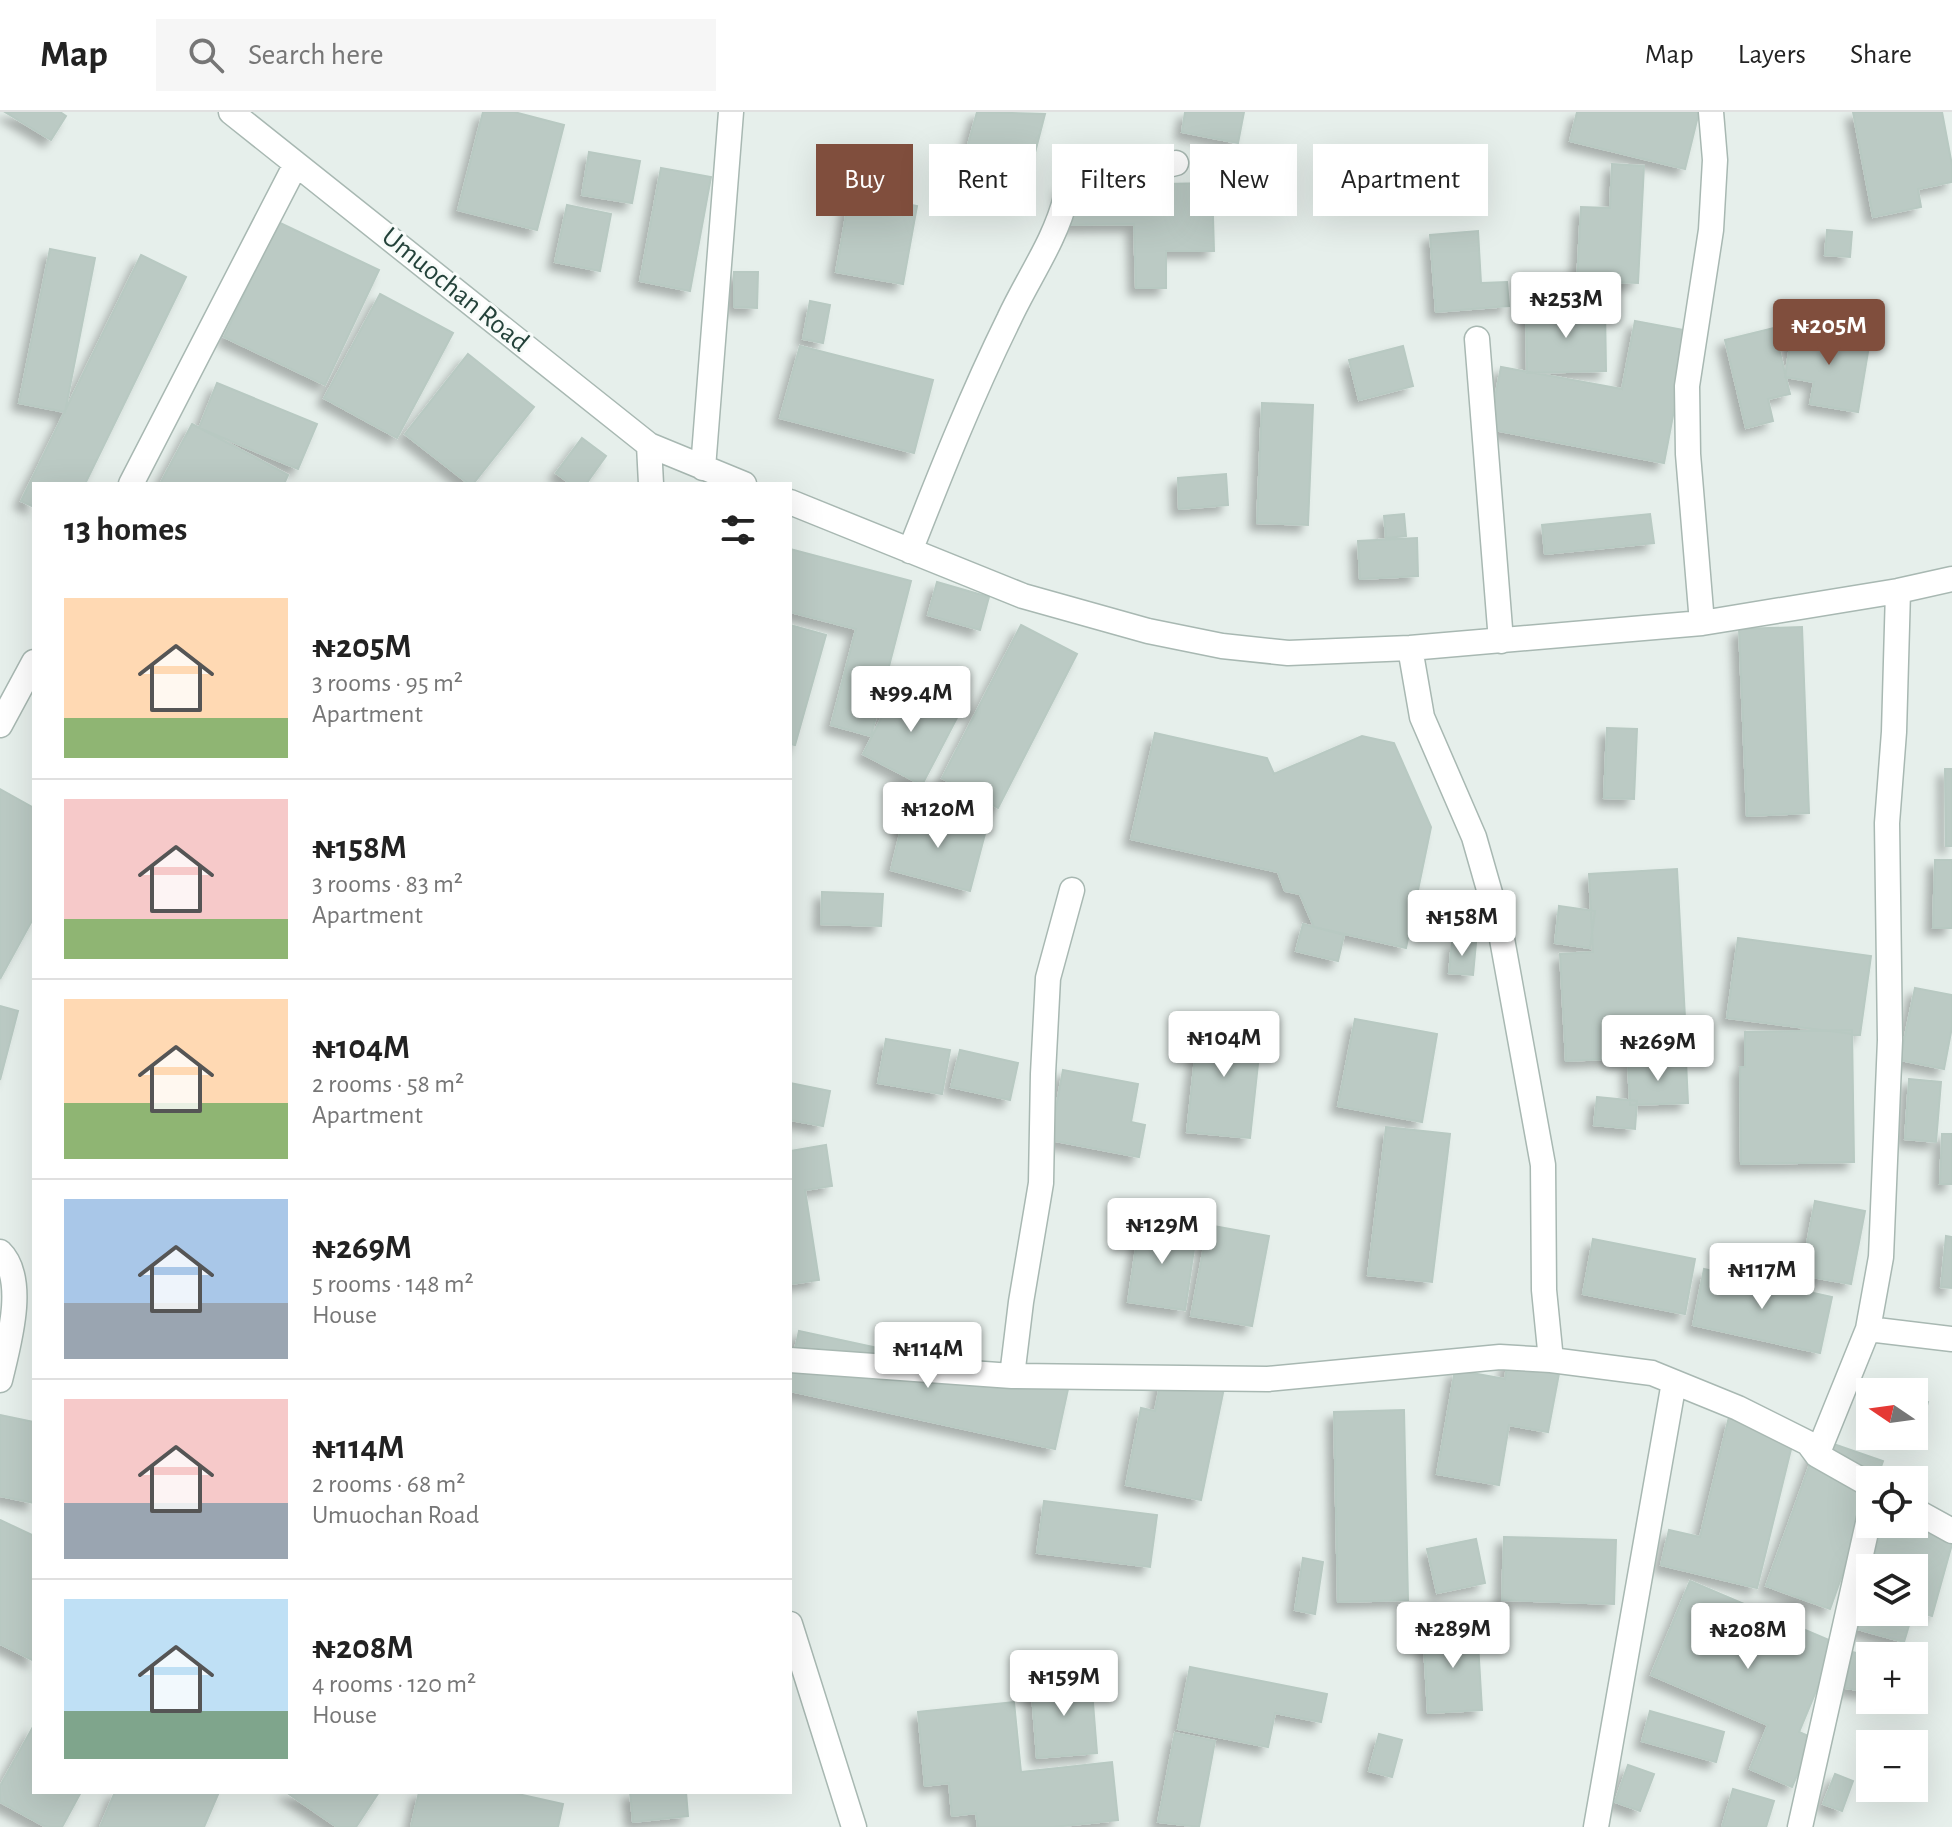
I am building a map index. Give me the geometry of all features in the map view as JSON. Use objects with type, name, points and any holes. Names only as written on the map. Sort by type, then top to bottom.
[{"type":"street","name":"Umuochan Road","points":[[231,112],[649,445],[739,482]]},
{"type":"street","points":[[703,468],[731,112]]},
{"type":"street","points":[[1702,623],[1688,454],[1687,386],[1711,230],[1715,160],[1711,112]]},
{"type":"street","points":[[910,551],[963,418],[1010,317],[1059,223],[1066,197],[1082,186],[1176,163]]},
{"type":"street","points":[[132,482],[296,164]]},
{"type":"street","points":[[1477,339],[1501,641]]},
{"type":"street","points":[[649,445],[651,482]]},
{"type":"street","points":[[792,503],[1023,596],[1148,631],[1222,646],[1288,653],[1410,648],[1702,623],[1898,591],[1952,579]]},
{"type":"street","points":[[1817,1455],[1868,1329],[1881,1257],[1890,1040],[1887,823],[1894,732],[1898,591]]},
{"type":"street","points":[[1410,648],[1422,717],[1474,837],[1500,928],[1543,1165],[1544,1290],[1551,1360]]},
{"type":"street","points":[[0,725],[32,666]]},
{"type":"street","points":[[1012,1376],[1041,1183],[1048,978],[1072,890]]},
{"type":"street","points":[[0,1252],[6,1258],[14,1289],[12,1326],[0,1380]]},
{"type":"street","points":[[1868,1329],[1952,1339]]},
{"type":"street","points":[[792,1360],[1012,1376],[1268,1379],[1500,1357],[1551,1360],[1652,1373],[1738,1408],[1808,1443],[1817,1455],[1856,1477]]},
{"type":"street","points":[[1596,1827],[1674,1382]]},
{"type":"street","points":[[1928,1518],[1952,1531]]},
{"type":"street","points":[[1800,1827],[1865,1538]]},
{"type":"street","points":[[792,1630],[854,1827]]},
{"type":"building","points":[[5,112],[60,112],[66,116],[51,140]]},
{"type":"building","points":[[483,112],[514,112],[564,125],[537,230],[458,210]]},
{"type":"building","points":[[977,112],[1045,114],[1036,149],[1036,144],[968,144]]},
{"type":"building","points":[[1185,112],[1244,112],[1238,143],[1182,132]]},
{"type":"building","points":[[1577,112],[1699,112],[1685,169],[1570,141]]},
{"type":"building","points":[[1853,112],[1942,112],[1952,165],[1952,182],[1918,189],[1921,207],[1873,217]]},
{"type":"building","points":[[589,152],[640,161],[632,203],[582,195]]},
{"type":"building","points":[[1612,164],[1644,166],[1638,283],[1577,281],[1581,207],[1610,208]]},
{"type":"building","points":[[661,168],[711,177],[690,291],[640,281]]},
{"type":"building","points":[[1190,183],[1190,216],[1213,216],[1214,251],[1166,251],[1166,288],[1136,288],[1134,224],[1061,225],[1061,216],[1174,216],[1174,184]]},
{"type":"building","points":[[567,205],[611,214],[600,271],[555,262]]},
{"type":"building","points":[[913,205],[917,206],[903,284],[836,272],[846,216],[913,216]]},
{"type":"building","points":[[278,222],[379,270],[325,385],[224,337]]},
{"type":"building","points":[[1827,230],[1852,232],[1850,257],[1825,255]]},
{"type":"building","points":[[1478,231],[1481,283],[1507,282],[1509,306],[1436,312],[1430,235]]},
{"type":"building","points":[[50,249],[95,258],[65,412],[19,403]]},
{"type":"building","points":[[141,255],[186,277],[86,482],[32,482],[32,506],[21,501]]},
{"type":"building","points":[[734,272],[758,272],[757,308],[734,307]]},
{"type":"building","points":[[380,294],[453,333],[397,438],[324,398]]},
{"type":"building","points":[[810,301],[830,305],[823,343],[803,339]]},
{"type":"building","points":[[1605,307],[1606,371],[1527,373],[1526,308]]},
{"type":"building","points":[[1635,321],[1689,331],[1664,463],[1489,429],[1501,367],[1622,389]]},
{"type":"building","points":[[1793,327],[1870,340],[1858,412],[1810,404],[1814,382],[1785,377]]},
{"type":"building","points":[[1774,328],[1790,394],[1768,399],[1773,421],[1746,428],[1725,340]]},
{"type":"building","points":[[800,346],[933,380],[914,453],[780,418]]},
{"type":"building","points":[[1403,346],[1413,386],[1359,400],[1349,360]]},
{"type":"building","points":[[468,354],[534,407],[475,482],[466,482],[405,434]]},
{"type":"building","points":[[217,383],[317,424],[298,469],[199,428]]},
{"type":"building","points":[[1262,403],[1313,405],[1308,525],[1257,523]]},
{"type":"building","points":[[192,424],[288,475],[285,482],[161,482]]},
{"type":"building","points":[[582,438],[606,456],[587,482],[568,482],[556,473]]},
{"type":"building","points":[[1226,474],[1228,505],[1179,509],[1178,478]]},
{"type":"building","points":[[1404,514],[1406,536],[1386,538],[1384,516]]},
{"type":"building","points":[[1650,514],[1654,543],[1545,554],[1542,525]]},
{"type":"building","points":[[1417,538],[1418,576],[1360,579],[1358,541]]},
{"type":"building","points":[[792,550],[911,581],[871,736],[831,725],[856,629],[792,613]]},
{"type":"building","points":[[937,582],[989,597],[980,630],[928,615]]},
{"type":"building","points":[[1021,625],[1077,654],[998,808],[942,778]]},
{"type":"building","points":[[792,626],[826,635],[795,745],[792,744]]},
{"type":"building","points":[[1802,627],[1809,813],[1747,816],[1739,629]]},
{"type":"building","points":[[899,683],[959,714],[922,785],[863,754]]},
{"type":"building","points":[[1607,728],[1637,729],[1634,799],[1604,798]]},
{"type":"building","points":[[1155,733],[1267,758],[1274,774],[1362,736],[1394,743],[1431,827],[1406,948],[1314,927],[1300,894],[1285,891],[1278,872],[1131,839]]},
{"type":"building","points":[[1945,769],[1952,769],[1952,846],[1946,846]]},
{"type":"building","points":[[0,789],[32,807],[32,921],[0,979]]},
{"type":"building","points":[[906,809],[986,830],[970,891],[891,870]]},
{"type":"building","points":[[1935,860],[1952,860],[1952,928],[1933,928]]},
{"type":"building","points":[[1677,869],[1687,1055],[1566,1061],[1560,954],[1593,952],[1589,874]]},
{"type":"building","points":[[822,892],[883,894],[881,926],[821,924]]},
{"type":"building","points":[[1559,906],[1595,911],[1590,948],[1555,943]]},
{"type":"building","points":[[1303,924],[1344,935],[1338,961],[1296,951]]},
{"type":"building","points":[[1738,938],[1871,956],[1860,1035],[1727,1018]]},
{"type":"building","points":[[1452,941],[1476,943],[1473,975],[1449,973]]},
{"type":"building","points":[[1915,988],[1952,995],[1952,1027],[1944,1069],[1900,1060]]},
{"type":"building","points":[[0,1006],[18,1011],[0,1080]]},
{"type":"building","points":[[1355,1019],[1437,1034],[1422,1122],[1338,1106]]},
{"type":"building","points":[[1199,1020],[1262,1027],[1250,1138],[1187,1132]]},
{"type":"building","points":[[1852,1030],[1854,1162],[1741,1164],[1740,1067],[1745,1067],[1745,1032]]},
{"type":"building","points":[[886,1039],[950,1050],[942,1094],[878,1083]]},
{"type":"building","points":[[960,1050],[1018,1063],[1010,1100],[951,1087]]},
{"type":"building","points":[[1686,1061],[1688,1103],[1630,1105],[1628,1063]]},
{"type":"building","points":[[1063,1070],[1138,1084],[1131,1122],[1145,1125],[1139,1157],[1050,1140]]},
{"type":"building","points":[[1909,1079],[1941,1082],[1936,1142],[1905,1139]]},
{"type":"building","points":[[792,1083],[830,1091],[823,1126],[792,1120]]},
{"type":"building","points":[[1597,1097],[1637,1101],[1635,1129],[1594,1125]]},
{"type":"building","points":[[1386,1127],[1450,1134],[1432,1282],[1368,1275]]},
{"type":"building","points":[[1942,1134],[1952,1134],[1952,1184],[1940,1184]]},
{"type":"building","points":[[826,1145],[832,1186],[805,1190],[819,1280],[792,1284],[792,1151]]},
{"type":"building","points":[[1815,1201],[1865,1211],[1851,1284],[1801,1275]]},
{"type":"building","points":[[1140,1221],[1197,1229],[1185,1310],[1128,1302]]},
{"type":"building","points":[[1208,1225],[1269,1236],[1252,1326],[1191,1316]]},
{"type":"building","points":[[1946,1236],[1952,1237],[1952,1288],[1941,1287]]},
{"type":"building","points":[[1593,1239],[1695,1259],[1685,1314],[1583,1294]]},
{"type":"building","points":[[1704,1269],[1832,1297],[1820,1353],[1693,1325]]},
{"type":"building","points":[[799,1331],[1068,1389],[1055,1449],[792,1391],[792,1362]]},
{"type":"building","points":[[1508,1359],[1560,1368],[1548,1432],[1509,1425],[1499,1485],[1437,1474],[1455,1370],[1505,1379]]},
{"type":"building","points":[[1162,1375],[1224,1388],[1201,1500],[1126,1485],[1141,1408],[1155,1411]]},
{"type":"building","points":[[1404,1410],[1408,1600],[1338,1602],[1334,1412]]},
{"type":"building","points":[[0,1415],[32,1422],[32,1503],[0,1496]]},
{"type":"building","points":[[1729,1417],[1795,1433],[1757,1588],[1661,1565],[1669,1530],[1700,1537]]},
{"type":"building","points":[[1819,1439],[1883,1461],[1881,1466],[1856,1466],[1856,1536],[1830,1609],[1766,1586]]},
{"type":"building","points":[[1044,1501],[1157,1515],[1150,1567],[1037,1553]]},
{"type":"building","points":[[0,1520],[32,1535],[32,1660],[0,1644]]},
{"type":"building","points":[[1928,1528],[1952,1534],[1932,1616],[1928,1615],[1928,1554],[1875,1554],[1879,1538],[1928,1538]]},
{"type":"building","points":[[1504,1537],[1616,1540],[1614,1604],[1502,1600]]},
{"type":"building","points":[[1476,1539],[1485,1583],[1437,1593],[1427,1549]]},
{"type":"building","points":[[1303,1558],[1323,1562],[1315,1614],[1295,1610]]},
{"type":"building","points":[[1690,1581],[1836,1643],[1799,1732],[1813,1738],[1792,1787],[1750,1769],[1768,1725],[1651,1675]]},
{"type":"building","points":[[1856,1621],[1856,1626],[1909,1626],[1904,1642],[1854,1628]]},
{"type":"building","points":[[1477,1626],[1482,1710],[1428,1713],[1423,1630]]},
{"type":"building","points":[[1852,1652],[1856,1653],[1856,1690],[1845,1688]]},
{"type":"building","points":[[1190,1667],[1327,1694],[1321,1722],[1275,1713],[1268,1747],[1178,1729]]},
{"type":"building","points":[[1091,1678],[1097,1753],[1037,1758],[1031,1682]]},
{"type":"building","points":[[1014,1702],[1021,1772],[1112,1762],[1118,1820],[1053,1827],[978,1827],[976,1813],[952,1816],[949,1783],[925,1786],[918,1712]]},
{"type":"building","points":[[1650,1711],[1724,1732],[1716,1762],[1642,1741]]},
{"type":"building","points":[[32,1729],[32,1794],[80,1794],[62,1827],[46,1827],[0,1802],[0,1786]]},
{"type":"building","points":[[1175,1733],[1215,1741],[1199,1827],[1158,1822]]},
{"type":"building","points":[[1379,1734],[1402,1740],[1392,1777],[1369,1771]]},
{"type":"building","points":[[1628,1765],[1654,1774],[1640,1811],[1615,1802]]},
{"type":"building","points":[[1835,1774],[1853,1781],[1842,1811],[1823,1804]]},
{"type":"building","points":[[1733,1789],[1774,1801],[1766,1827],[1722,1827]]},
{"type":"building","points":[[114,1794],[218,1794],[204,1827],[100,1827]]},
{"type":"building","points":[[289,1794],[378,1794],[356,1827],[337,1827]]},
{"type":"building","points":[[419,1794],[518,1794],[563,1804],[558,1827],[411,1827]]},
{"type":"building","points":[[630,1794],[686,1794],[688,1816],[633,1822]]}]
